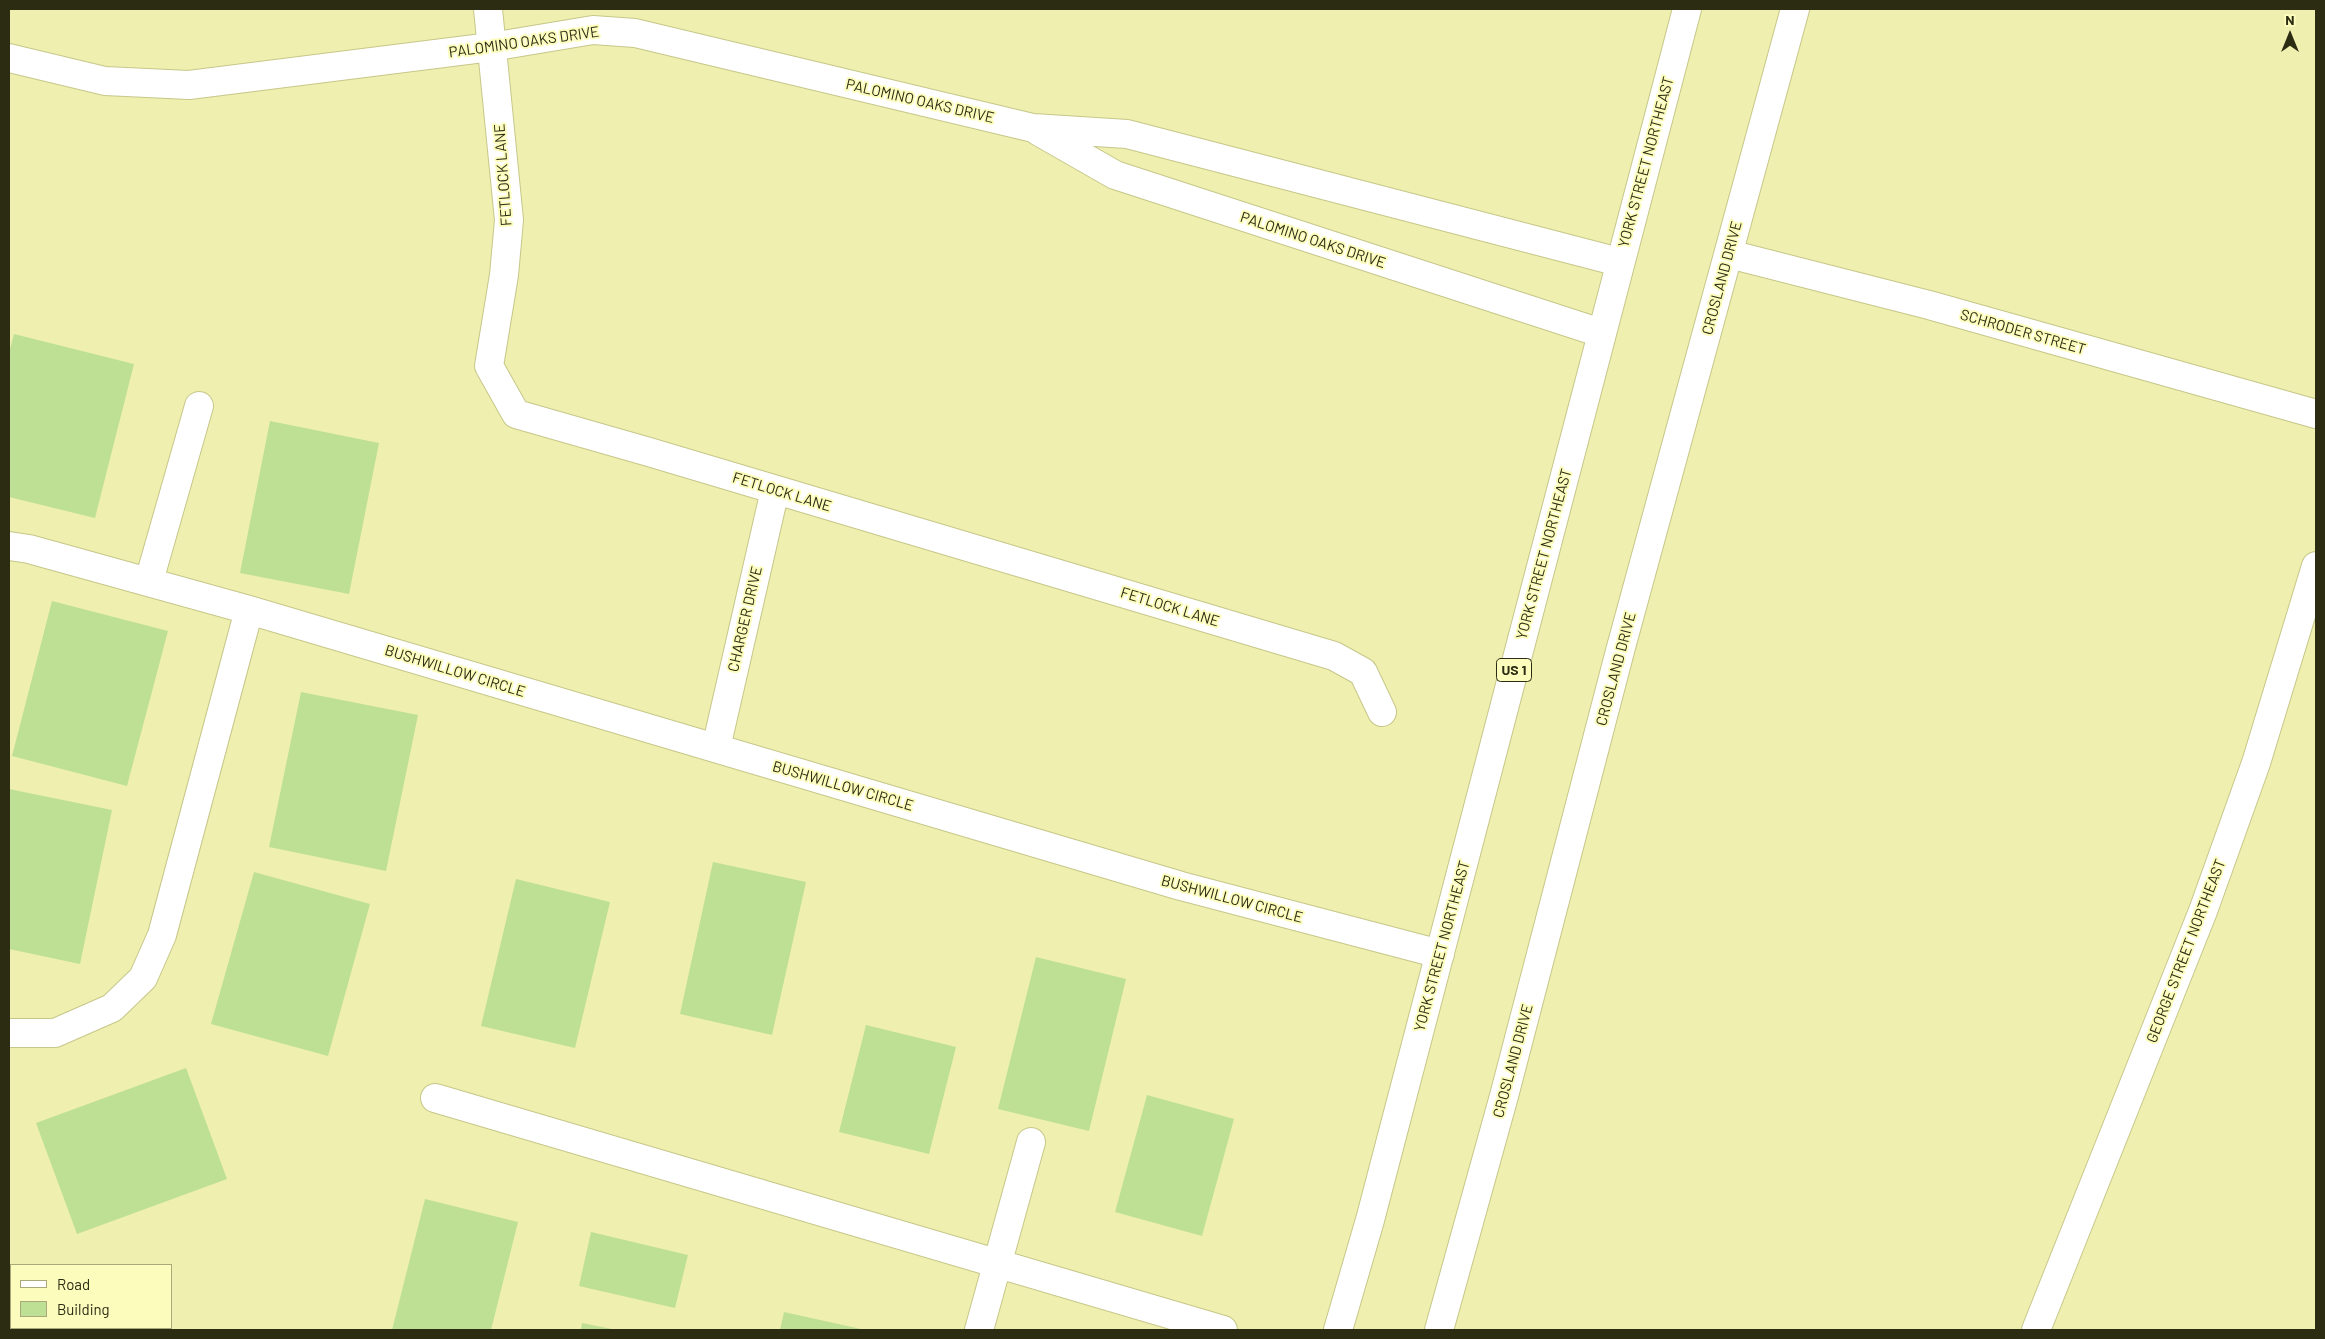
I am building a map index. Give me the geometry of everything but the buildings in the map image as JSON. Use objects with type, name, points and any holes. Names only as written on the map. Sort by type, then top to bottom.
[{"type":"main road","name":"FETLOCK LANE","points":[[488,9],[509,220],[504,275],[489,366],[516,414],[1334,656],[1363,672],[1382,712]]},
{"type":"main road","name":"YORK STREET NORTHEAST","points":[[1338,1330],[1370,1220],[1619,262],[1687,9]]},
{"type":"main road","name":"CROSLAND DRIVE","points":[[1439,1330],[1504,1096],[1623,642],[1795,9]]},
{"type":"main road","name":"PALOMINO OAKS DRIVE","points":[[9,58],[105,81],[190,85],[491,47],[593,30],[635,33],[1033,128],[1127,134],[1619,262]]},
{"type":"main road","name":"PALOMINO OAKS DRIVE","points":[[1033,128],[1115,176],[1601,333]]},
{"type":"main road","name":"SCHRODER STREET","points":[[1729,254],[1929,305],[2316,414]]},
{"type":"main road","points":[[149,581],[199,406]]},
{"type":"main road","name":"CHARGER DRIVE","points":[[716,748],[775,490]]},
{"type":"main road","name":"BUSHWILLOW CIRCLE","points":[[9,546],[29,549],[149,581],[249,610],[1180,886],[1440,954]]},
{"type":"main road","name":"GEORGE STREET NORTHEAST","points":[[2036,1330],[2203,911],[2256,763],[2316,566]]},
{"type":"main road","points":[[9,1033],[55,1033],[112,1008],[143,978],[162,935],[249,610]]},
{"type":"main road","points":[[435,1098],[1223,1330]]},
{"type":"main road","points":[[979,1330],[1031,1142]]}]
